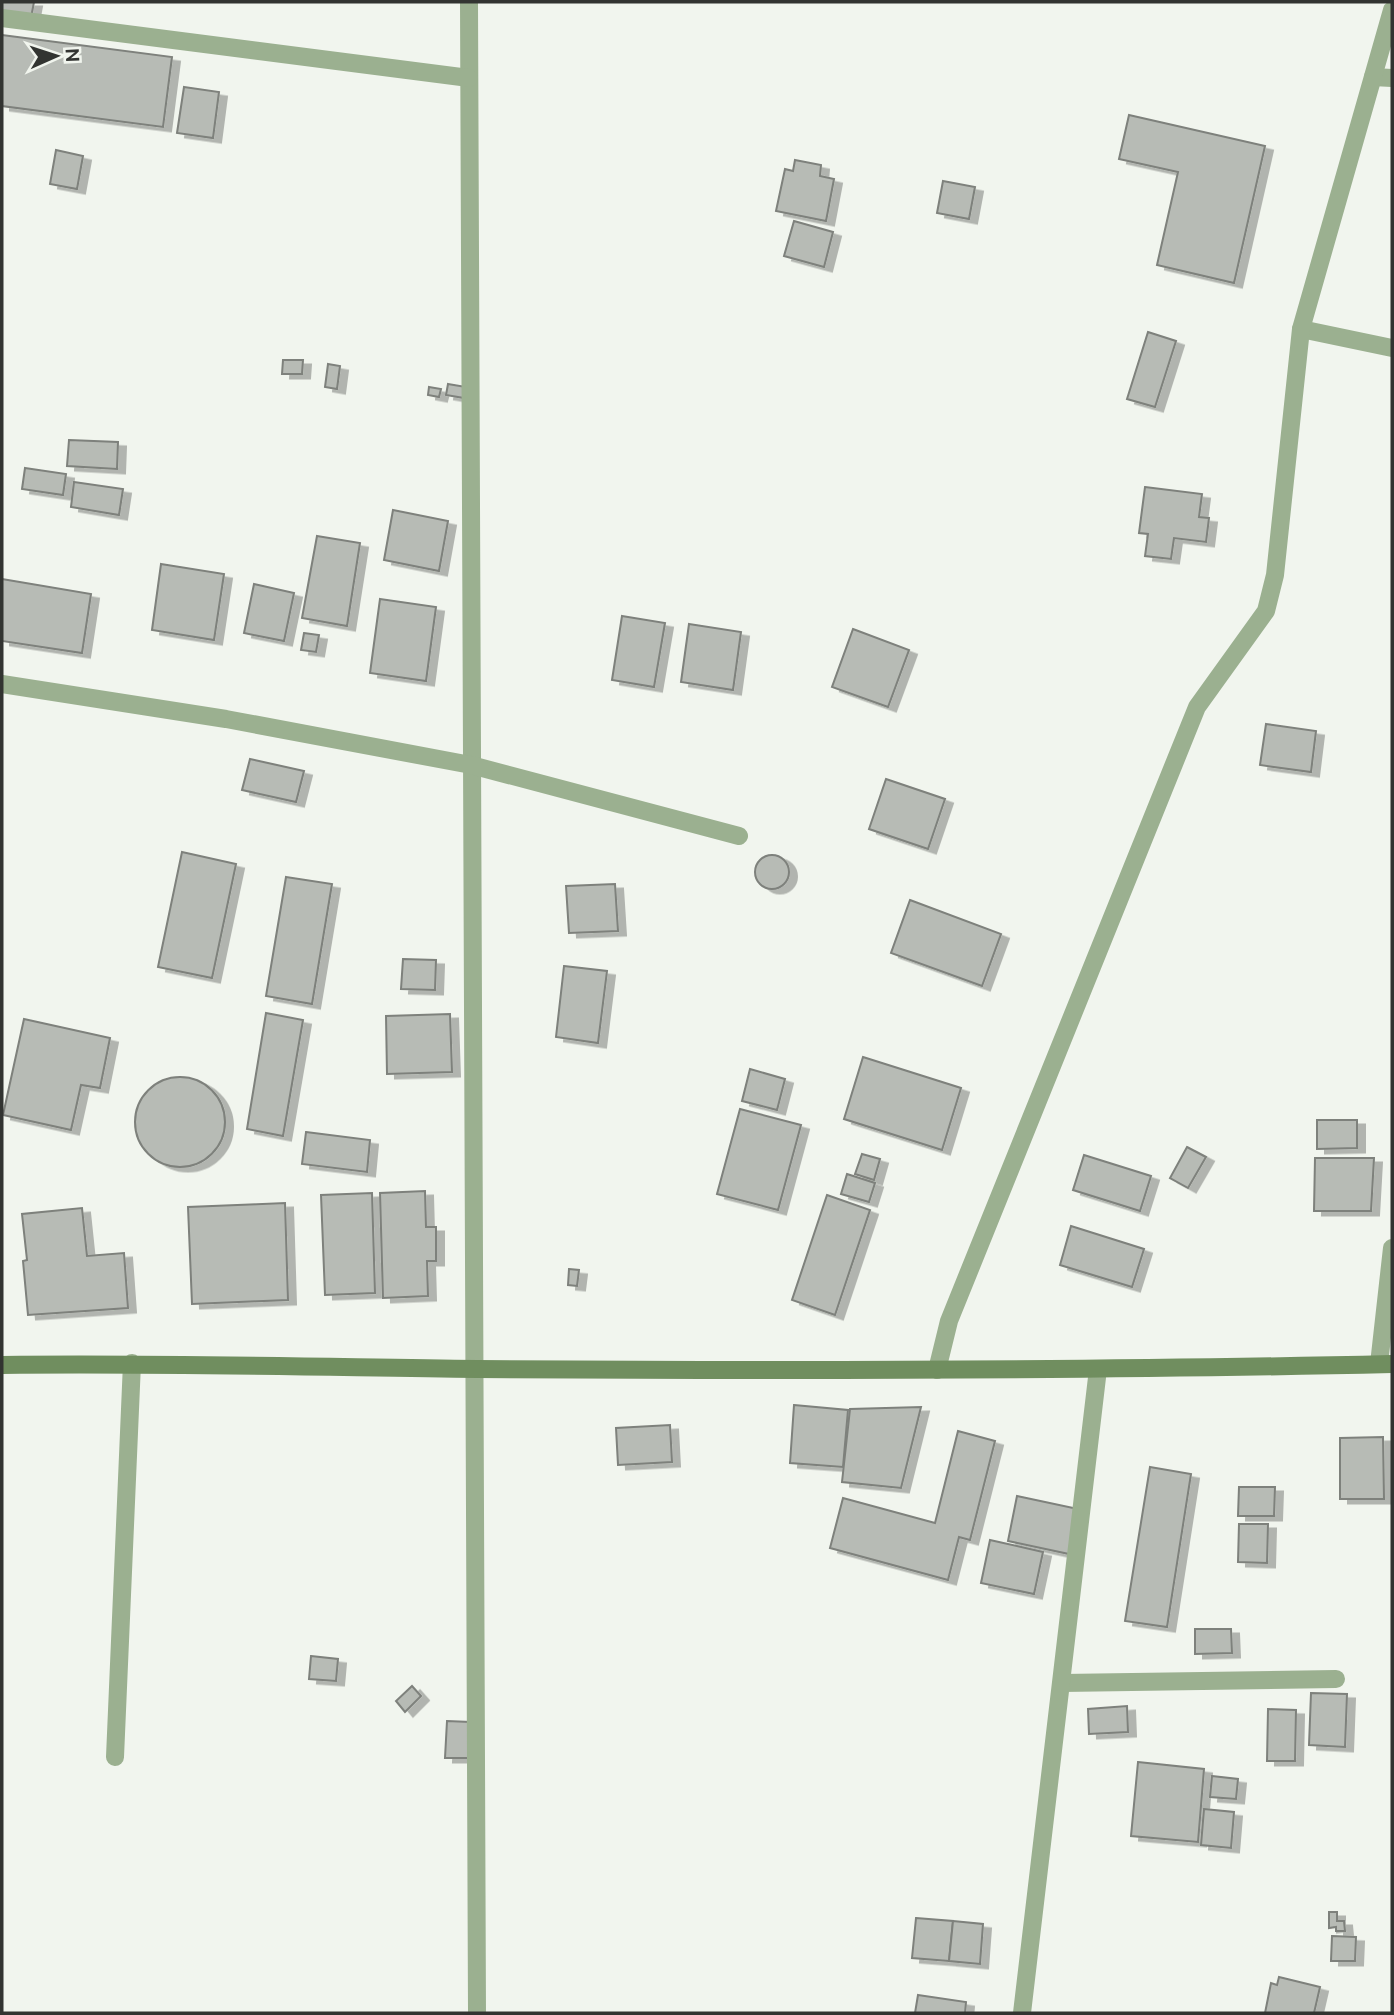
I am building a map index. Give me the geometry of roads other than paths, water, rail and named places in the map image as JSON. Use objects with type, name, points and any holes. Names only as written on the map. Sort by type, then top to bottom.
[{"type":"street","points":[[468,2],[477,2013]]},
{"type":"street","points":[[937,1370],[950,1321],[1197,707],[1266,611],[1275,575],[1301,328],[1392,10]]},
{"type":"street","points":[[2,19],[469,78]]},
{"type":"street","points":[[1373,77],[1392,78]]},
{"type":"street","points":[[1301,328],[1392,348]]},
{"type":"street","points":[[2,684],[226,719],[471,765],[738,836]]},
{"type":"street","points":[[2,1366],[132,1363],[475,1369],[937,1370],[1385,1364],[1392,1248]]},
{"type":"street","points":[[115,1757],[132,1363]]},
{"type":"street","points":[[1022,2013],[1098,1369]]},
{"type":"street","points":[[1062,1683],[1336,1679]]}]
